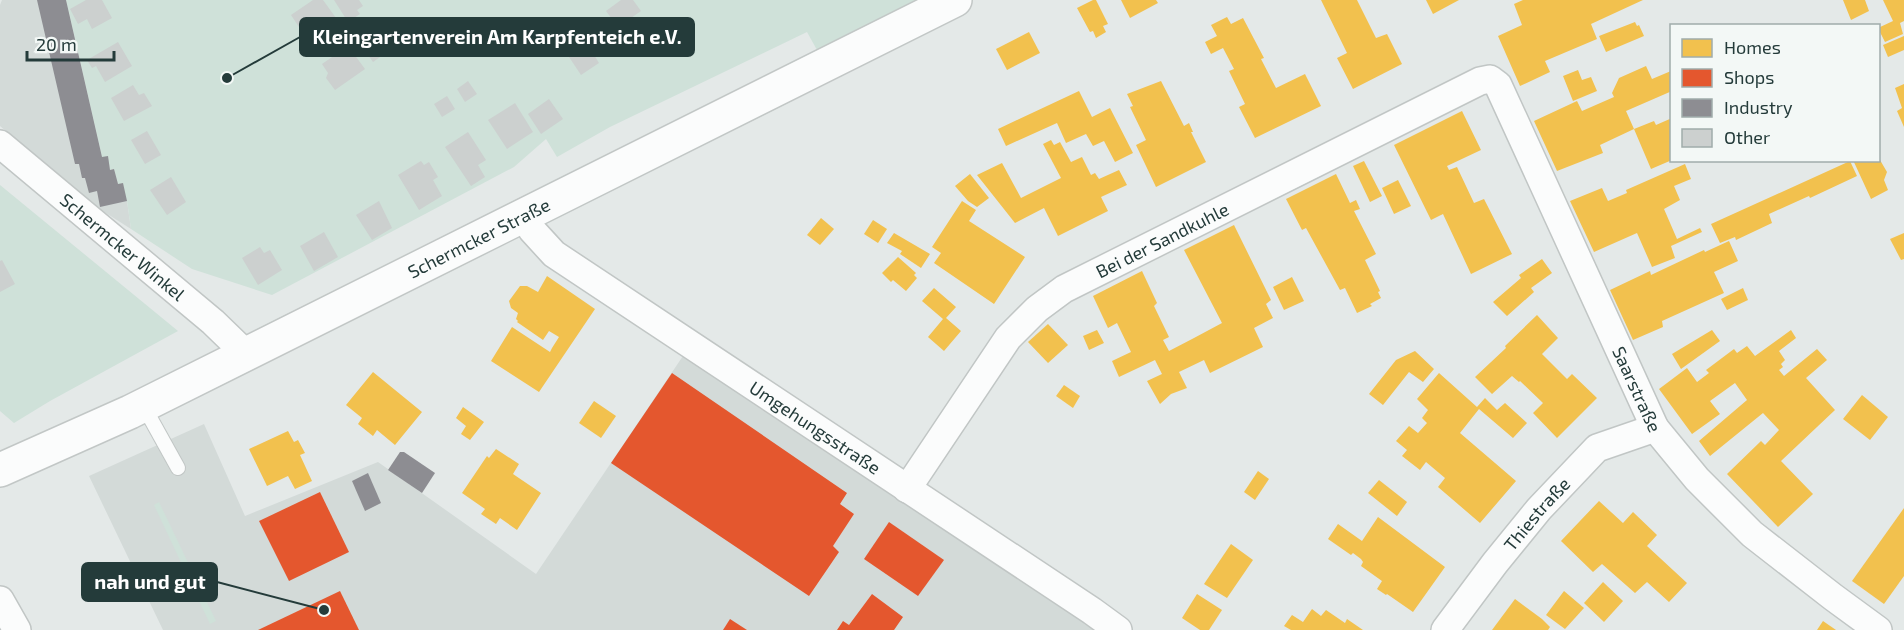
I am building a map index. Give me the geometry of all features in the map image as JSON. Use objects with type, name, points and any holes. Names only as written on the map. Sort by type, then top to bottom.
[{"type":"main road","name":"Schermcker Straße","points":[[0,470],[143,405],[955,0]]},
{"type":"street","name":"Saarstraße","points":[[1490,79],[1498,85],[1655,428],[1697,479],[1752,534],[1878,630]]},
{"type":"street","name":"Bei der Sandkuhle","points":[[907,489],[1008,338],[1037,309],[1064,290],[1469,87],[1490,79]]},
{"type":"street","name":"Schermcker Winkel","points":[[0,144],[213,322],[245,353]]},
{"type":"street","name":"Umgehungsstraße","points":[[525,215],[532,230],[554,254],[1118,630]]},
{"type":"street","name":"Thiestraße","points":[[1444,630],[1539,508],[1597,448],[1655,428]]},
{"type":"street","points":[[0,600],[18,630]]},
{"type":"lane","points":[[143,405],[178,468]]},
{"type":"shaded area","points":[[2,0],[66,0],[102,157],[108,156],[111,170],[114,169],[127,201],[131,229],[98,208],[0,126],[0,5]]},
{"type":"shaded area","points":[[66,0],[918,0],[817,50],[807,32],[610,127],[557,157],[546,139],[514,167],[272,295],[192,269],[131,229],[127,201],[118,184],[114,169],[110,170],[108,157],[102,157]]},
{"type":"shaded area","points":[[0,185],[178,331],[14,423],[0,411]]},
{"type":"shaded area","points":[[685,353],[1104,630],[163,630],[89,476],[204,424],[245,516],[378,462],[536,574]]},
{"type":"shaded area","points":[[159,502],[216,621],[210,624],[154,505]]},
{"type":"building: Homes","points":[[1096,0],[1108,24],[1103,26],[1106,32],[1096,38],[1093,31],[1090,32],[1077,8]]},
{"type":"building: Homes","points":[[1121,0],[1156,0],[1158,3],[1130,18]]},
{"type":"building: Homes","points":[[1321,0],[1357,0],[1376,38],[1387,34],[1402,64],[1353,89],[1337,58],[1347,53]]},
{"type":"building: Homes","points":[[1426,0],[1459,0],[1433,14]]},
{"type":"building: Homes","points":[[1523,0],[1643,0],[1591,24],[1597,39],[1545,61],[1550,72],[1520,86],[1498,36],[1522,25],[1514,4]]},
{"type":"building: Homes","points":[[1843,0],[1865,0],[1869,11],[1851,20]]},
{"type":"building: Homes","points":[[1883,0],[1904,0],[1904,21],[1900,23],[1903,34],[1885,42],[1880,27],[1893,21]]},
{"type":"building: Homes","points":[[1227,17],[1231,24],[1243,18],[1264,58],[1261,59],[1276,88],[1305,74],[1321,106],[1255,138],[1239,107],[1245,104],[1229,71],[1234,69],[1223,48],[1211,54],[1205,42],[1217,36],[1211,25]]},
{"type":"building: Homes","points":[[1635,22],[1644,36],[1606,52],[1599,36]]},
{"type":"building: Homes","points":[[1029,32],[1040,53],[1007,70],[996,49]]},
{"type":"building: Homes","points":[[1904,36],[1904,50],[1888,57],[1883,45]]},
{"type":"building: Homes","points":[[1646,66],[1652,79],[1670,71],[1670,92],[1626,111],[1634,129],[1600,145],[1603,153],[1557,171],[1534,121],[1577,101],[1582,111],[1614,97],[1612,93],[1619,78]]},
{"type":"building: Homes","points":[[1578,70],[1582,80],[1591,77],[1597,91],[1573,101],[1563,76]]},
{"type":"building: Homes","points":[[1161,81],[1184,126],[1189,123],[1206,162],[1156,187],[1136,145],[1146,140],[1130,107],[1133,106],[1127,94]]},
{"type":"building: Homes","points":[[1904,84],[1904,127],[1897,111],[1902,108],[1895,88]]},
{"type":"building: Homes","points":[[1079,91],[1092,117],[1110,108],[1133,153],[1115,162],[1104,141],[1093,146],[1086,134],[1066,143],[1057,123],[1006,146],[998,129]]},
{"type":"building: Homes","points":[[1462,111],[1481,150],[1447,166],[1449,170],[1457,167],[1474,203],[1484,199],[1512,254],[1471,274],[1443,214],[1431,220],[1394,145]]},
{"type":"building: Homes","points":[[1670,119],[1670,161],[1651,169],[1634,129],[1654,121],[1656,125]]},
{"type":"building: Homes","points":[[1051,140],[1054,145],[1060,142],[1071,162],[1082,157],[1091,175],[1095,173],[1099,179],[1119,170],[1127,185],[1101,197],[1108,211],[1058,236],[1044,208],[1015,223],[977,175],[1002,163],[1021,198],[1061,178],[1043,144]]},
{"type":"building: Homes","points":[[1880,160],[1887,172],[1884,180],[1888,190],[1871,199],[1854,162],[1880,162]]},
{"type":"building: Homes","points":[[1364,161],[1382,196],[1370,202],[1353,166]]},
{"type":"building: Homes","points":[[1848,162],[1850,162],[1857,176],[1769,214],[1772,223],[1736,240],[1735,237],[1720,243],[1711,224]]},
{"type":"building: Homes","points":[[1685,164],[1691,179],[1674,186],[1680,200],[1664,209],[1677,239],[1700,228],[1702,232],[1671,246],[1675,258],[1652,267],[1637,233],[1594,252],[1570,201],[1602,188],[1608,201],[1627,193],[1626,190]]},
{"type":"building: Homes","points":[[970,174],[989,198],[977,207],[968,201],[955,186]]},
{"type":"building: Homes","points":[[1336,174],[1350,203],[1356,200],[1360,209],[1354,211],[1376,254],[1365,260],[1381,298],[1370,304],[1372,306],[1357,313],[1345,288],[1340,290],[1306,228],[1302,230],[1286,199]]},
{"type":"building: Homes","points":[[1398,180],[1411,206],[1394,214],[1382,188]]},
{"type":"building: Homes","points":[[962,201],[976,210],[969,221],[1025,257],[994,304],[934,263],[941,253],[932,247]]},
{"type":"building: Homes","points":[[821,218],[834,229],[820,245],[807,235]]},
{"type":"building: Homes","points":[[873,220],[887,229],[878,243],[864,234]]},
{"type":"building: Homes","points":[[1234,225],[1271,300],[1266,304],[1273,318],[1254,328],[1263,347],[1210,373],[1204,360],[1179,372],[1187,388],[1171,394],[1160,404],[1147,381],[1162,374],[1155,360],[1119,377],[1112,361],[1131,352],[1117,323],[1108,328],[1093,296],[1142,271],[1157,303],[1154,306],[1169,337],[1163,340],[1169,351],[1222,323],[1184,250]]},
{"type":"building: Homes","points":[[894,233],[930,254],[921,268],[900,254],[902,251],[887,243]]},
{"type":"building: Homes","points":[[1904,233],[1904,259],[1901,260],[1890,239]]},
{"type":"building: Homes","points":[[1729,241],[1738,261],[1714,272],[1724,293],[1662,321],[1663,327],[1633,340],[1610,290],[1650,271],[1651,275]]},
{"type":"building: Homes","points":[[898,257],[916,273],[914,275],[917,278],[906,291],[882,273]]},
{"type":"building: Homes","points":[[1542,259],[1552,273],[1531,288],[1534,292],[1507,316],[1493,302],[1521,278],[1519,275]]},
{"type":"building: Homes","points":[[547,276],[595,309],[539,392],[491,361],[512,327],[550,352],[559,337],[549,331],[543,340],[517,322],[518,313],[511,308],[509,301],[520,286],[527,286],[538,292]]},
{"type":"building: Homes","points":[[1292,277],[1304,301],[1284,310],[1273,287]]},
{"type":"building: Homes","points":[[934,288],[956,307],[946,318],[961,331],[944,351],[928,337],[943,319],[922,301]]},
{"type":"building: Homes","points":[[1743,288],[1748,300],[1727,310],[1721,299]]},
{"type":"building: Homes","points":[[1537,315],[1558,338],[1542,354],[1567,379],[1572,374],[1597,398],[1557,438],[1533,413],[1543,403],[1520,381],[1512,376],[1492,394],[1475,377]]},
{"type":"building: Homes","points":[[1048,324],[1068,345],[1048,363],[1028,342]]},
{"type":"building: Homes","points":[[1097,330],[1104,343],[1089,350],[1083,336]]},
{"type":"building: Homes","points":[[1712,330],[1720,341],[1681,369],[1672,354]]},
{"type":"building: Homes","points":[[1791,330],[1796,338],[1779,351],[1785,360],[1781,364],[1783,367],[1779,370],[1784,376],[1817,349],[1827,360],[1806,378],[1835,410],[1781,461],[1813,494],[1778,527],[1727,474],[1761,441],[1765,445],[1779,430],[1763,413],[1710,456],[1699,441],[1747,400],[1735,383],[1710,401],[1720,414],[1692,434],[1659,389],[1687,368],[1697,382],[1709,373],[1706,370],[1734,349],[1737,353],[1747,346],[1755,356]]},
{"type":"building: Homes","points":[[1415,351],[1434,369],[1423,382],[1409,372],[1383,405],[1369,394],[1396,360]]},
{"type":"building: Homes","points":[[373,372],[422,412],[395,445],[377,430],[373,436],[358,424],[362,418],[346,405]]},
{"type":"building: Homes","points":[[1439,373],[1477,407],[1485,398],[1497,410],[1505,403],[1527,423],[1513,438],[1479,409],[1460,433],[1516,481],[1480,523],[1438,487],[1445,478],[1426,462],[1420,470],[1402,456],[1407,450],[1396,441],[1409,426],[1418,433],[1427,423],[1422,418],[1428,410],[1417,399]]},
{"type":"building: Homes","points":[[1064,385],[1080,396],[1073,408],[1056,396]]},
{"type":"building: Homes","points":[[1862,395],[1888,417],[1870,440],[1843,419]]},
{"type":"building: Homes","points":[[594,401],[616,416],[601,438],[579,423]]},
{"type":"building: Homes","points":[[463,407],[484,422],[470,440],[461,434],[466,426],[456,418]]},
{"type":"building: Homes","points":[[288,431],[294,442],[298,440],[305,453],[300,455],[312,481],[295,489],[288,476],[267,486],[249,449]]},
{"type":"building: Homes","points":[[496,449],[519,464],[513,474],[541,493],[517,530],[500,518],[496,524],[481,514],[485,509],[462,493],[487,456],[489,458]]},
{"type":"building: Homes","points":[[1258,471],[1269,479],[1255,500],[1244,492]]},
{"type":"building: Homes","points":[[1379,480],[1407,502],[1397,516],[1368,493]]},
{"type":"building: Homes","points":[[1599,501],[1623,523],[1633,512],[1657,535],[1647,546],[1687,583],[1669,602],[1647,582],[1635,593],[1602,564],[1593,572],[1561,541]]},
{"type":"building: Homes","points":[[1904,508],[1904,576],[1884,604],[1852,581]]},
{"type":"building: Homes","points":[[1378,517],[1445,567],[1413,612],[1377,589],[1382,581],[1361,566],[1363,562],[1361,559],[1328,539],[1338,524],[1362,541]]},
{"type":"building: Homes","points":[[1231,544],[1253,560],[1227,598],[1204,584]]},
{"type":"building: Homes","points":[[1603,582],[1623,601],[1604,622],[1584,603]]},
{"type":"building: Homes","points":[[1564,591],[1584,608],[1565,629],[1546,615]]},
{"type":"building: Homes","points":[[1197,594],[1222,610],[1209,630],[1200,630],[1182,618]]},
{"type":"building: Homes","points":[[1515,599],[1542,619],[1550,627],[1548,630],[1492,630]]},
{"type":"building: Homes","points":[[1312,609],[1321,616],[1326,610],[1345,623],[1347,619],[1363,630],[1291,630],[1284,626],[1292,615],[1303,622]]},
{"type":"building: Homes","points":[[1823,621],[1836,630],[1817,630]]},
{"type":"building: Shops","points":[[672,373],[847,493],[840,504],[854,514],[833,546],[839,552],[809,596],[611,463]]},
{"type":"building: Shops","points":[[320,492],[349,552],[289,581],[259,521]]},
{"type":"building: Shops","points":[[889,522],[944,560],[918,596],[864,559]]},
{"type":"building: Shops","points":[[340,591],[359,630],[258,630]]},
{"type":"building: Shops","points":[[872,594],[903,617],[894,630],[837,630],[843,621],[849,625]]},
{"type":"building: Shops","points":[[730,619],[747,630],[723,630]]},
{"type":"building: Industry","points":[[37,0],[66,0],[102,157],[108,156],[110,170],[114,169],[118,184],[123,183],[127,201],[100,207],[97,191],[89,193],[79,164],[75,164]]},
{"type":"building: Industry","points":[[400,452],[404,452],[435,473],[422,493],[388,470]]},
{"type":"building: Industry","points":[[368,473],[381,503],[365,511],[352,481]]},
{"type":"building: Other","points":[[86,0],[102,0],[112,18],[92,29],[87,19],[78,24],[70,9]]},
{"type":"building: Other","points":[[313,0],[323,0],[336,18],[334,20],[336,23],[322,33],[303,33],[291,15]]},
{"type":"building: Other","points":[[334,0],[359,0],[363,6],[357,10],[360,14],[348,22]]},
{"type":"building: Other","points":[[621,0],[633,0],[641,11],[618,27],[606,11]]},
{"type":"building: Other","points":[[374,27],[390,50],[373,62],[357,39]]},
{"type":"building: Other","points":[[118,42],[132,66],[105,82],[96,66],[92,68],[87,60]]},
{"type":"building: Other","points":[[588,45],[599,63],[581,75],[569,57]]},
{"type":"building: Other","points":[[348,46],[365,69],[335,90],[326,78],[328,73],[322,64]]},
{"type":"building: Other","points":[[468,81],[477,94],[465,102],[457,89]]},
{"type":"building: Other","points":[[133,85],[139,95],[144,93],[152,106],[124,121],[111,98]]},
{"type":"building: Other","points":[[447,96],[455,109],[442,117],[434,104]]},
{"type":"building: Other","points":[[549,99],[563,119],[541,134],[528,114]]},
{"type":"building: Other","points":[[515,103],[533,132],[507,149],[488,120]]},
{"type":"building: Other","points":[[147,131],[161,155],[145,164],[131,140]]},
{"type":"building: Other","points":[[468,132],[486,160],[478,165],[485,177],[471,186],[445,147]]},
{"type":"building: Other","points":[[421,161],[424,165],[429,162],[438,177],[433,180],[442,196],[419,210],[398,175]]},
{"type":"building: Other","points":[[171,177],[186,202],[167,215],[150,190]]},
{"type":"building: Other","points":[[379,201],[392,228],[372,240],[356,215]]},
{"type":"building: Other","points":[[324,232],[338,257],[314,271],[300,246]]},
{"type":"building: Other","points":[[260,247],[264,253],[270,250],[282,270],[258,285],[242,258]]},
{"type":"building: Other","points":[[2,260],[15,284],[0,292],[0,261]]},
{"type":"place","name":"Kleingartenverein Am Karpfenteich e.V.","points":[[227,78]]},
{"type":"place","name":"nah und gut","points":[[324,610]]}]
